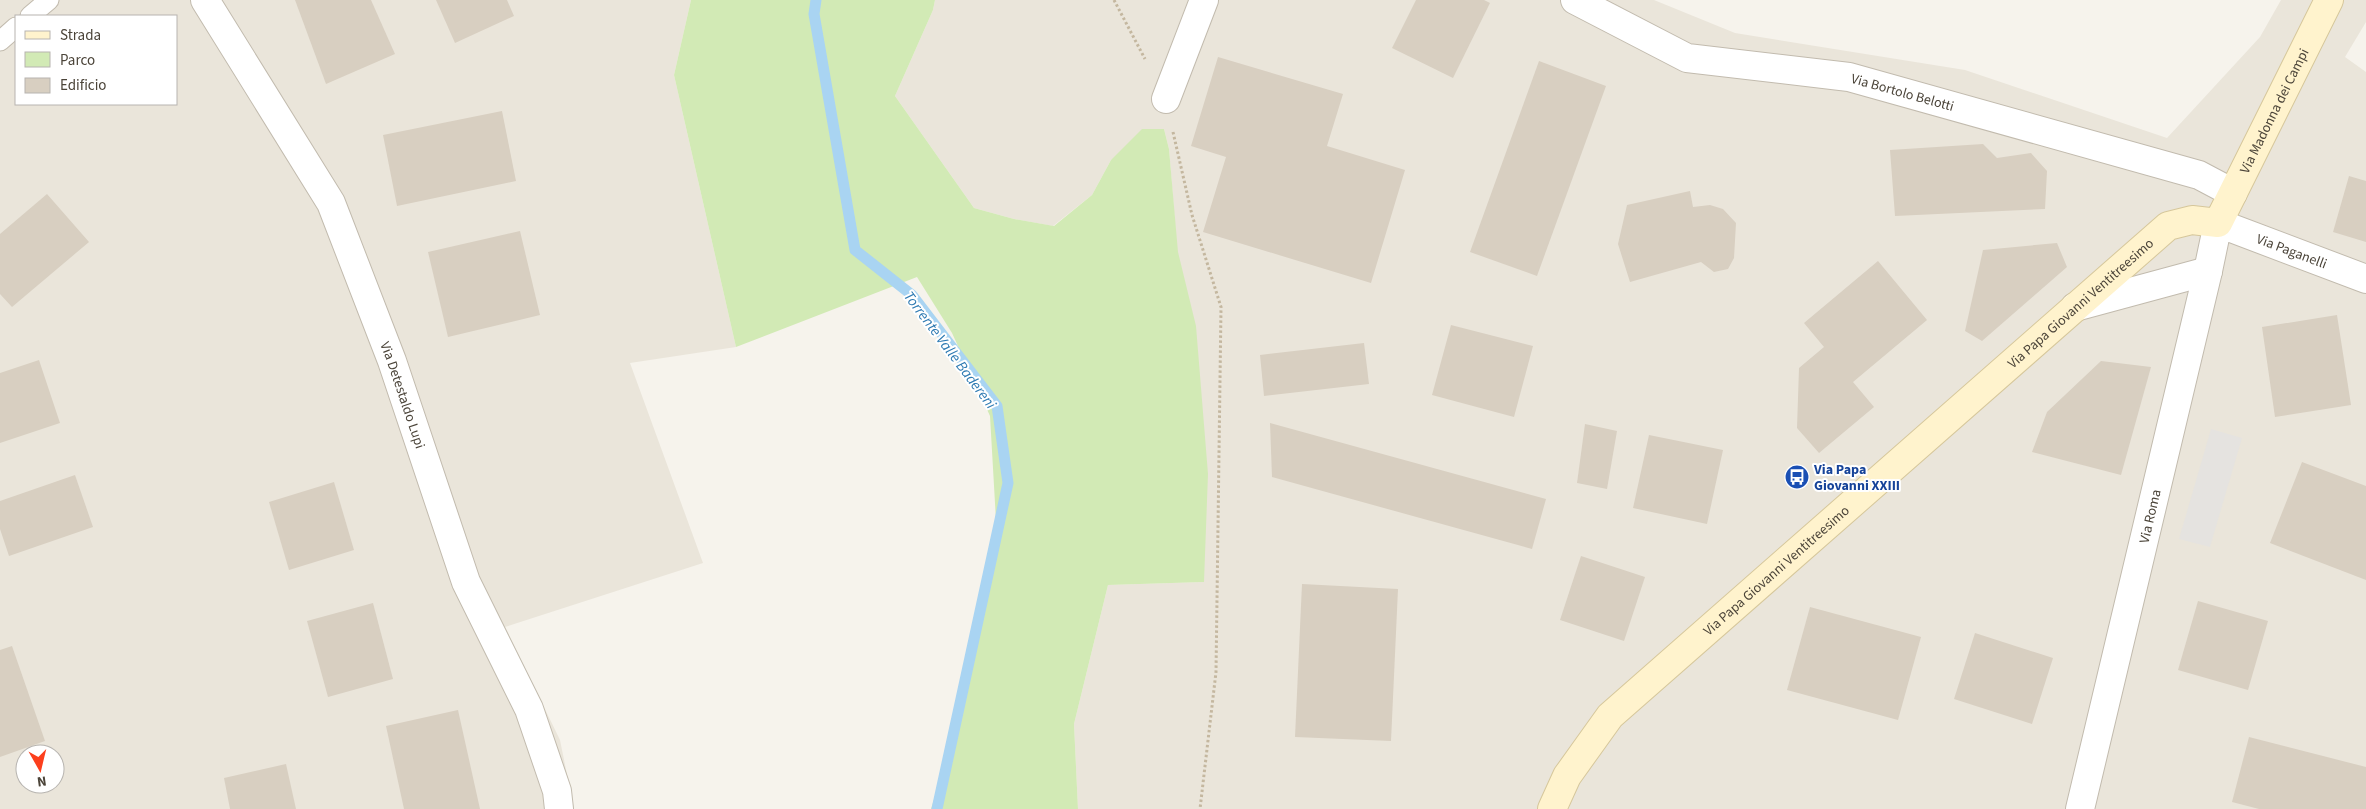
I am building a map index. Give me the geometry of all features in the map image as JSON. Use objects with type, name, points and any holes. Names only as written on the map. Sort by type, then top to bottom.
[{"type":"street","name":"Via Detestaldo Lupi","points":[[205,0],[330,203],[392,361],[466,582],[529,709],[557,791],[559,809]]},
{"type":"street","points":[[1166,99],[1204,0]]},
{"type":"street","name":"Via Bortolo Belotti","points":[[1575,0],[1687,58],[1849,77],[2199,175],[2233,193]]},
{"type":"street","name":"Via Madonna dei Campi","points":[[2218,223],[2329,0]]},
{"type":"street","name":"Via Papa Giovanni Ventitreesimo","points":[[1552,809],[1567,776],[1610,716],[2074,307],[2168,226],[2192,220],[2218,223]]},
{"type":"street","name":"Via Roma","points":[[2080,809],[2218,223]]},
{"type":"street","name":"Via Paganelli","points":[[2218,223],[2366,279]]},
{"type":"street","points":[[2074,307],[2208,271]]},
{"type":"lane","points":[[31,15],[49,0]]},
{"type":"lane","points":[[0,41],[15,28]]},
{"type":"path","points":[[1114,0],[1166,99],[1192,215],[1221,307],[1216,672],[1200,809]]},
{"type":"shaded area","points":[[0,0],[691,0],[674,75],[736,347],[630,363],[703,563],[505,627],[560,740],[574,809],[0,809]]},
{"type":"shaded area","points":[[935,0],[1654,0],[1735,33],[1965,70],[2167,138],[2260,37],[2281,0],[2366,0],[2366,22],[2345,57],[2366,72],[2366,809],[1078,809],[1074,724],[1108,585],[1204,582],[1169,149],[1164,129],[1111,160],[1092,195],[1053,226],[1014,219],[974,208],[895,96],[933,10]]},
{"type":"shaded area","points":[[2211,429],[2242,438],[2210,547],[2179,539]]},
{"type":"green space","points":[[691,0],[935,0],[933,10],[895,96],[974,208],[1014,219],[1054,226],[1092,195],[1111,160],[1142,129],[1164,129],[1169,149],[1178,252],[1196,326],[1208,474],[1204,582],[1108,585],[1074,724],[1078,809],[931,809],[947,759],[979,637],[997,538],[990,416],[952,333],[917,277],[736,347],[674,75]]},
{"type":"building","points":[[295,0],[371,0],[395,54],[326,84]]},
{"type":"building","points":[[436,0],[507,0],[514,16],[455,43]]},
{"type":"building","points":[[1416,0],[1484,0],[1490,3],[1453,78],[1392,48]]},
{"type":"building","points":[[1218,57],[1343,94],[1327,146],[1405,170],[1371,283],[1203,232],[1226,157],[1191,146]]},
{"type":"building","points":[[1539,61],[1606,86],[1537,276],[1470,252]]},
{"type":"building","points":[[502,111],[516,181],[397,206],[383,135]]},
{"type":"building","points":[[1983,144],[1997,158],[2031,153],[2047,171],[2045,209],[1895,216],[1890,150]]},
{"type":"building","points":[[2349,176],[2366,181],[2366,242],[2333,232]]},
{"type":"building","points":[[1690,191],[1693,207],[1710,205],[1723,209],[1736,223],[1734,258],[1728,269],[1714,272],[1701,262],[1630,282],[1618,244],[1627,205]]},
{"type":"building","points":[[47,194],[89,242],[12,307],[0,294],[0,234]]},
{"type":"building","points":[[520,231],[540,315],[448,337],[428,252]]},
{"type":"building","points":[[2057,243],[2067,267],[1982,341],[1965,331],[1983,250]]},
{"type":"building","points":[[1878,261],[1927,320],[1853,382],[1874,407],[1819,453],[1797,428],[1799,368],[1824,347],[1804,323]]},
{"type":"building","points":[[2337,315],[2351,405],[2275,417],[2262,327]]},
{"type":"building","points":[[1451,325],[1533,346],[1514,417],[1432,395]]},
{"type":"building","points":[[1364,343],[1369,384],[1264,396],[1260,355]]},
{"type":"building","points":[[39,360],[60,423],[0,443],[0,373]]},
{"type":"building","points":[[2101,361],[2151,367],[2121,475],[2032,452],[2047,412]]},
{"type":"building","points":[[1270,423],[1546,499],[1532,549],[1272,477]]},
{"type":"building","points":[[1585,424],[1617,431],[1607,489],[1577,483]]},
{"type":"building","points":[[1649,435],[1723,450],[1707,524],[1633,508]]},
{"type":"building","points":[[2302,462],[2366,486],[2366,580],[2270,543]]},
{"type":"building","points":[[75,475],[93,527],[9,556],[0,529],[0,501]]},
{"type":"building","points":[[334,482],[354,550],[289,570],[269,502]]},
{"type":"building","points":[[1581,556],[1645,577],[1624,641],[1560,620]]},
{"type":"building","points":[[1302,584],[1398,589],[1391,741],[1295,737]]},
{"type":"building","points":[[2198,601],[2268,621],[2248,690],[2178,670]]},
{"type":"building","points":[[373,603],[393,679],[328,697],[307,621]]},
{"type":"building","points":[[1810,607],[1921,637],[1898,720],[1787,690]]},
{"type":"building","points":[[1975,633],[2053,658],[2032,724],[1954,699]]},
{"type":"building","points":[[12,646],[45,741],[37,744],[15,744],[15,752],[0,757],[0,650]]},
{"type":"building","points":[[458,710],[480,809],[404,809],[386,726]]},
{"type":"building","points":[[2249,737],[2366,767],[2366,809],[2259,809],[2232,802]]},
{"type":"building","points":[[286,764],[296,809],[230,809],[224,778]]},
{"type":"waterway","name":"Torrente Valle Badereni","points":[[816,0],[814,14],[855,250],[912,295],[997,406],[1008,483],[937,809]]},
{"type":"place","name":"Via Papa Giovanni XXIII","points":[[1797,477]]}]
